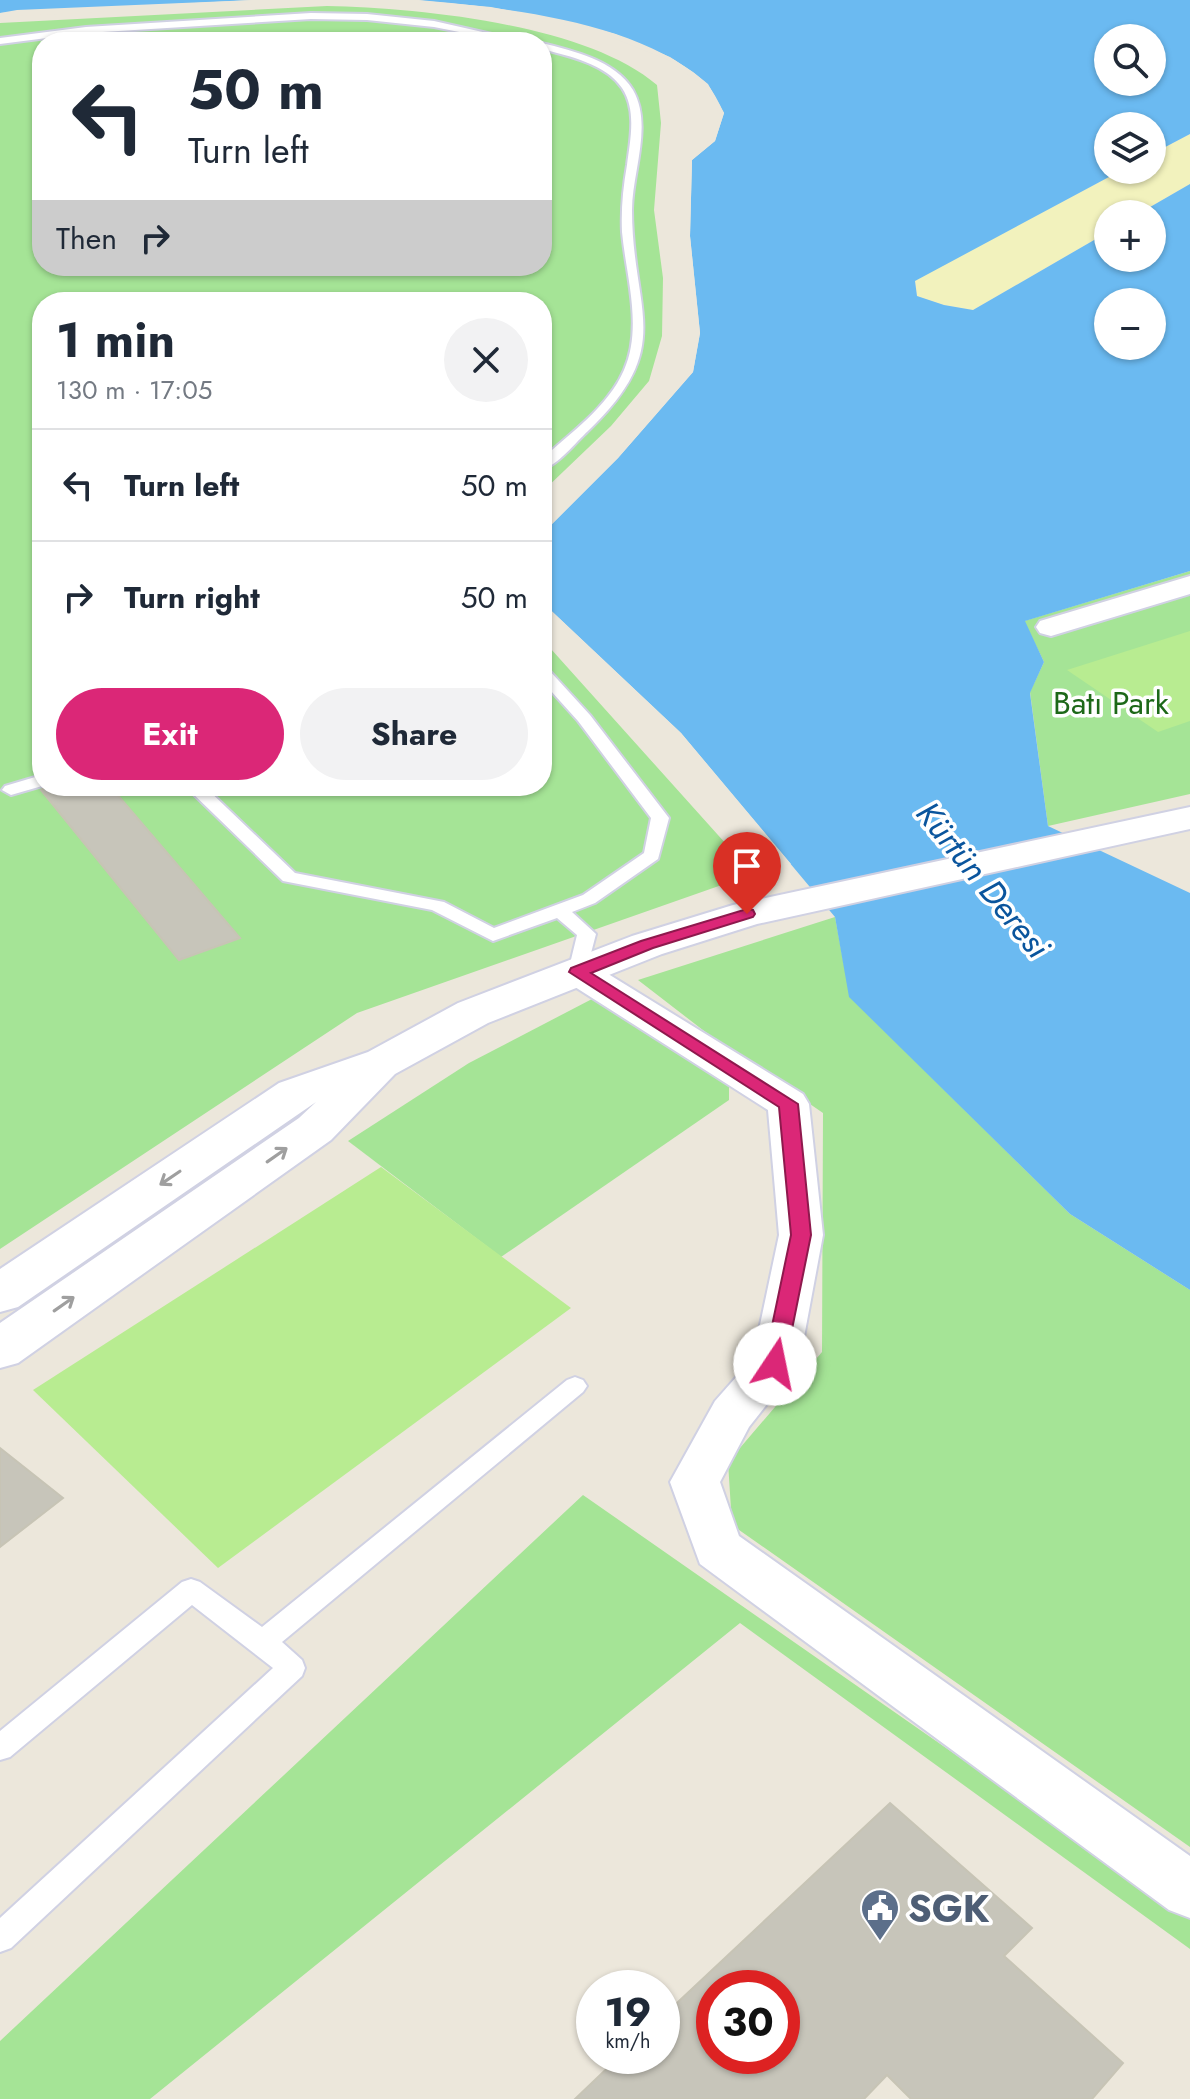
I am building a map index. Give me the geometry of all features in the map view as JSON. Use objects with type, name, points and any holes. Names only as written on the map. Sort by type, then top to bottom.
[{"type":"main road","points":[[0,1294],[295,1093],[384,1062],[473,1013],[647,945],[747,914],[1176,822]]},
{"type":"main road","points":[[0,1349],[315,1129],[384,1062]]},
{"type":"street","points":[[1051,627],[1190,585]]},
{"type":"street","points":[[578,972],[788,1104],[801,1235],[775,1364],[732,1414],[695,1482],[718,1549],[1190,1890]]},
{"type":"lane","points":[[70,32],[311,16],[367,17],[434,24],[474,32]]},
{"type":"lane","points":[[0,41],[32,37]]},
{"type":"lane","points":[[552,49],[586,59],[619,78],[633,99],[635,125],[627,210],[630,267],[638,298],[632,367],[619,391],[552,456]]},
{"type":"lane","points":[[204,796],[289,877],[437,906],[493,935],[589,899],[652,855],[660,818],[584,718],[552,683]]},
{"type":"lane","points":[[11,790],[32,783]]},
{"type":"lane","points":[[559,910],[587,934],[578,972]]},
{"type":"lane","points":[[263,1642],[575,1386]]},
{"type":"lane","points":[[0,1748],[191,1590],[263,1642],[292,1668],[0,1938]]},
{"type":"green space","points":[[327,6],[453,16],[538,32],[32,32],[32,276],[552,276],[552,36],[626,64],[657,85],[661,123],[654,210],[663,278],[662,336],[649,381],[611,426],[552,482],[552,292],[32,292],[32,796],[552,796],[552,650],[753,874],[357,1013],[0,1249],[0,23]]},
{"type":"green space","name":"Batı Park","points":[[1190,571],[1190,794],[1048,826],[1030,692],[1044,662],[1024,621]]},
{"type":"green space","points":[[1190,631],[1190,721],[1158,732],[1067,670]]},
{"type":"green space","points":[[835,917],[850,997],[1070,1214],[1190,1290],[1190,1847],[732,1525],[728,1462],[822,1352],[823,1113],[708,1034],[638,980]]},
{"type":"green space","points":[[592,999],[729,1077],[729,1100],[501,1257],[348,1141],[469,1063]]},
{"type":"green space","points":[[381,1167],[571,1308],[218,1568],[33,1390]]},
{"type":"green space","points":[[583,1495],[1190,1918],[1190,1949],[740,1623],[150,2099],[0,2099],[0,2041]]},
{"type":"sand","points":[[1190,134],[1190,184],[1162,200],[1094,200],[1094,240],[973,310],[917,296],[915,280],[1096,184],[1166,184],[1166,147]]},
{"type":"water","points":[[0,0],[253,0],[0,13]]},
{"type":"water","name":"Kürtün Deresi","points":[[419,0],[1190,0],[1190,134],[1166,147],[1166,112],[1094,112],[1096,184],[915,281],[917,296],[973,310],[1094,240],[1094,272],[1166,272],[1166,200],[1162,200],[1190,184],[1190,571],[1025,621],[1044,662],[1030,693],[1048,826],[1190,893],[1190,1290],[1070,1214],[849,997],[835,917],[681,733],[552,611],[552,524],[618,458],[693,372],[700,333],[690,236],[692,160],[715,141],[724,113],[705,82],[677,61],[608,31],[530,13]]},
{"type":"pier","points":[[257,0],[253,4],[0,17],[0,13],[17,10]]},
{"type":"pier","points":[[414,0],[491,7],[615,34],[670,57],[693,72],[708,84],[724,113],[715,141],[692,160],[690,236],[700,333],[693,372],[618,458],[552,524],[552,518],[615,456],[689,370],[696,333],[686,236],[688,159],[711,139],[720,114],[705,87],[668,60],[613,38],[490,11],[418,4]]},
{"type":"pier","points":[[552,611],[681,733],[791,864],[786,865],[771,850],[678,735],[552,617]]},
{"type":"building","points":[[46,796],[119,796],[240,938],[179,960]]},
{"type":"building","points":[[0,1448],[63,1498],[0,1547]]},
{"type":"building","name":"SGK","points":[[890,1803],[1032,1928],[1004,1956],[1123,2063],[1092,2099],[911,2099],[887,2075],[864,2099],[575,2099],[601,2074],[680,2074],[680,2000],[696,1985],[696,2074],[800,2074],[800,1970],[712,1970]]},
{"type":"place","name":"SGK","points":[[880,1942]]},
{"type":"route","points":[[747,914],[647,945],[578,972],[788,1104],[801,1235],[775,1364]]}]
